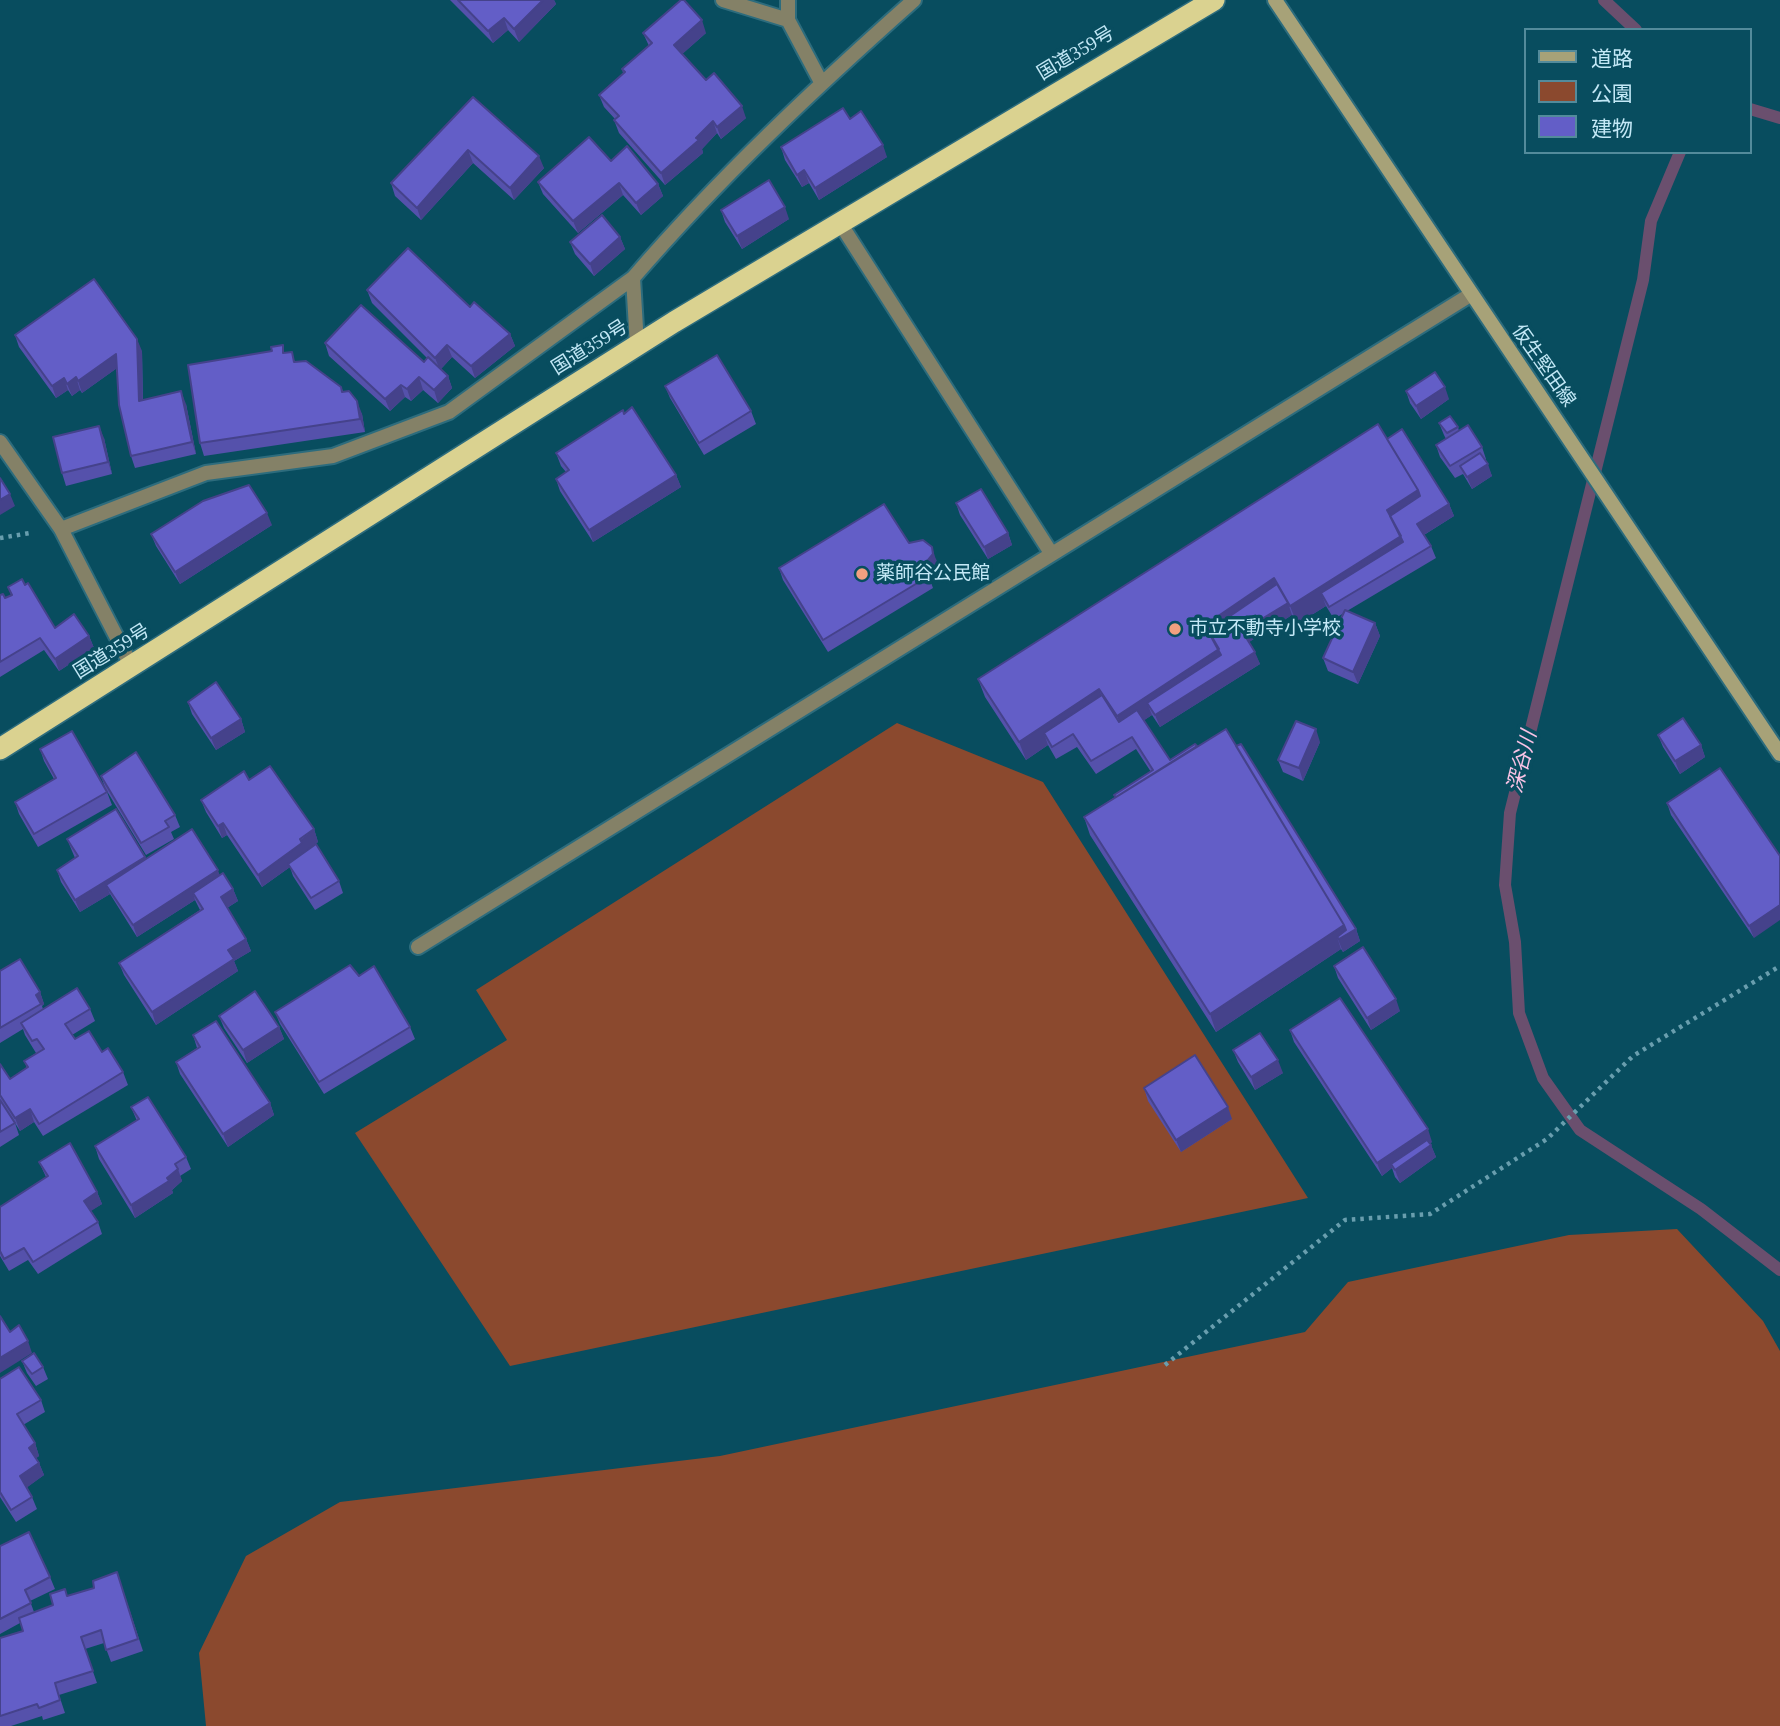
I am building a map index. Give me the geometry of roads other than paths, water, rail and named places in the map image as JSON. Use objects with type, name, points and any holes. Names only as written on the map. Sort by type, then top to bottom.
[{"type":"highway","name":"国道359号","points":[[0,749],[637,345],[1214,0]]},
{"type":"main road","name":"仮生堅田線","points":[[1275,0],[1470,295],[1551,410],[1780,754]]},
{"type":"street","points":[[723,0],[788,20]]},
{"type":"street","points":[[788,0],[788,20],[821,82]]},
{"type":"street","points":[[61,529],[206,473],[333,456],[449,412],[633,278],[694,207],[821,82],[914,0]]},
{"type":"street","points":[[840,223],[1051,553]]},
{"type":"street","points":[[633,278],[637,345]]},
{"type":"street","points":[[418,947],[1470,295]]},
{"type":"street","points":[[0,442],[61,529],[132,667]]},
{"type":"waterway","points":[[1604,0],[1634,28]]},
{"type":"waterway","points":[[1752,110],[1780,118]]},
{"type":"waterway","name":"深谷川","points":[[1679,154],[1651,221],[1643,280],[1510,813],[1505,885],[1515,942],[1519,1013],[1543,1078],[1580,1130],[1701,1209],[1780,1270]]},
{"type":"place","name":"薬師谷公民館","points":[[862,574]]},
{"type":"place","name":"市立不動寺小学校","points":[[1175,629]]}]
